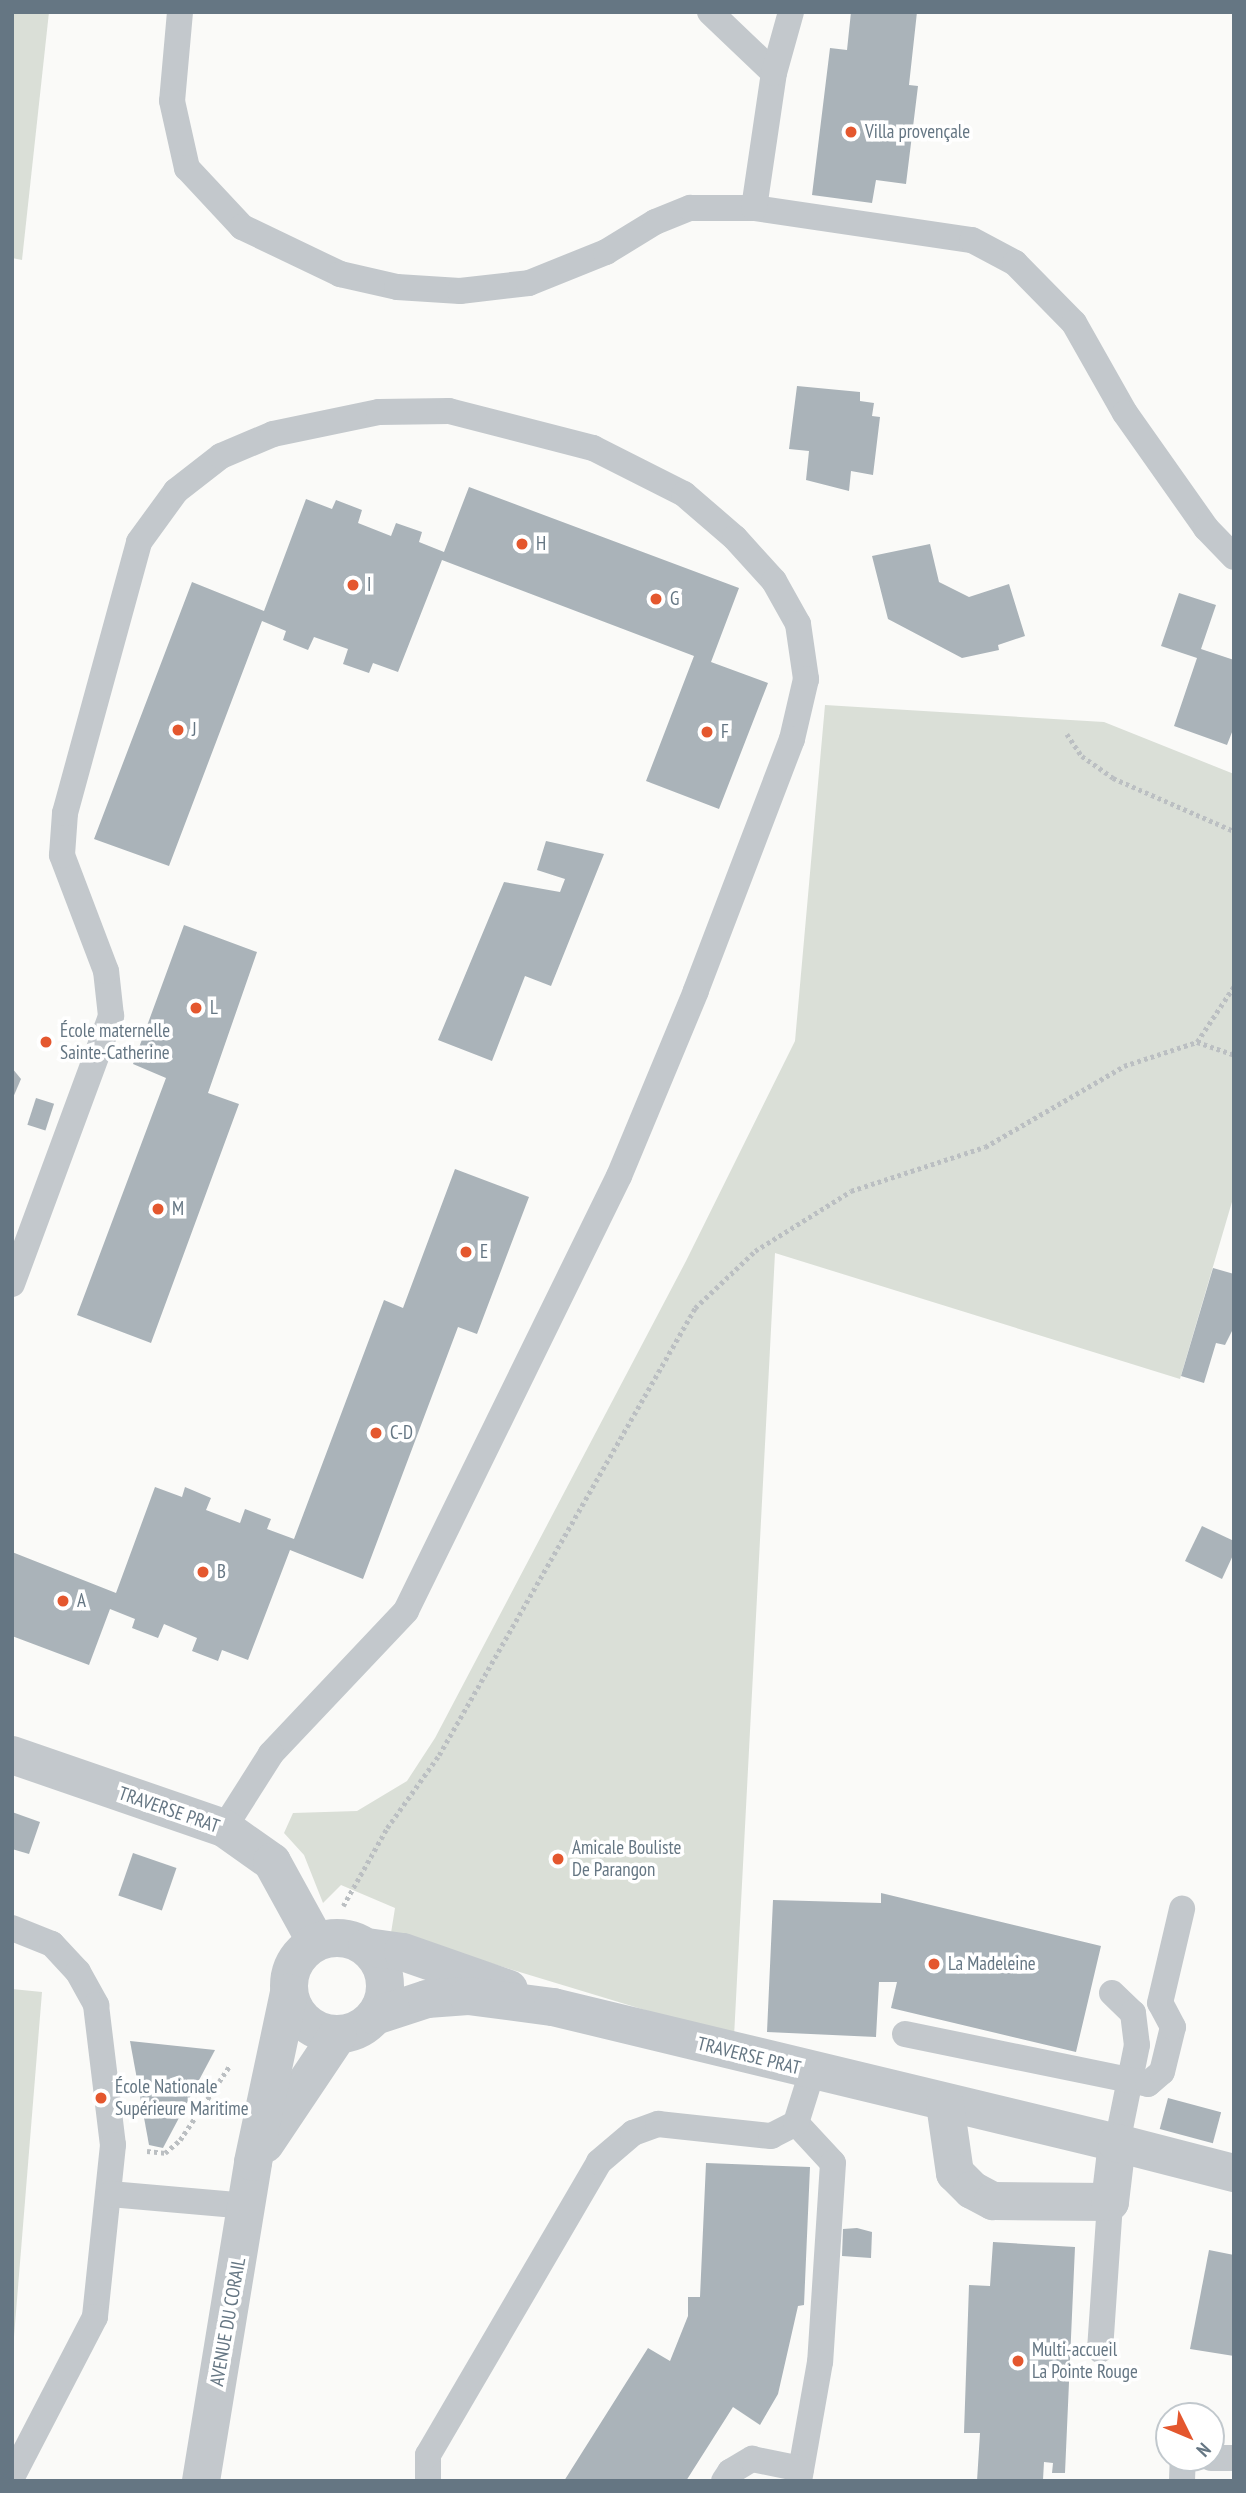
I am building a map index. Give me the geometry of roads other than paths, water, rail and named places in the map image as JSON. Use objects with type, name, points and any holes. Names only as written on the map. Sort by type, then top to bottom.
[{"type":"street","name":"TRAVERSE PRAT","points":[[12,1755],[224,1828],[272,1862],[321,1941]]},
{"type":"street","points":[[346,1939],[366,1947],[384,1972],[383,2002],[375,2016],[365,2026],[338,2035],[311,2028],[292,2007],[289,1993],[294,1963],[321,1941],[346,1939]]},
{"type":"street","name":"TRAVERSE PRAT","points":[[366,1947],[403,1952],[479,1976],[553,2007]]},
{"type":"street","name":"AVENUE DU CORAIL","points":[[201,2481],[253,2162],[289,1993]]},
{"type":"street","name":"TRAVERSE PRAT","points":[[375,2016],[428,1999],[468,1996],[553,2007],[1234,2173]]},
{"type":"street","name":"AVENUE DU CORAIL","points":[[253,2162],[338,2035]]},
{"type":"street","points":[[945,2104],[955,2173],[972,2190],[993,2201],[1110,2202],[1117,2143]]},
{"type":"lane","points":[[180,12],[172,101],[187,168],[242,227],[340,274],[397,287],[460,291],[529,283],[606,252],[690,208],[754,208],[972,240],[1015,263],[1074,323],[1125,413],[1206,528],[1234,557]]},
{"type":"lane","points":[[710,12],[774,73]]},
{"type":"lane","points":[[754,208],[774,73],[791,12]]},
{"type":"lane","points":[[12,1284],[111,1016],[106,971],[62,855],[65,813],[139,542],[176,491],[222,456],[273,434],[379,412],[449,411],[593,448],[684,494],[735,538],[774,581],[798,624],[806,679],[792,739],[696,991],[619,1175],[406,1611],[271,1754],[224,1828]]},
{"type":"lane","points":[[905,2034],[1148,2084],[1163,2072],[1173,2027],[1160,2003],[1182,1909]]},
{"type":"lane","points":[[12,1928],[52,1944],[78,1972],[96,2005],[113,2145],[110,2194],[95,2317],[12,2477]]},
{"type":"lane","points":[[1112,1993],[1133,2013],[1137,2045],[1117,2143]]},
{"type":"lane","points":[[428,2481],[428,2455],[599,2162],[632,2133],[658,2124],[771,2136],[796,2123],[812,2072]]},
{"type":"lane","points":[[724,2481],[730,2472],[752,2459],[800,2475],[820,2362],[833,2163],[796,2123]]},
{"type":"lane","points":[[110,2194],[247,2206]]},
{"type":"lane","points":[[1100,2350],[1110,2202]]},
{"type":"place","name":"Villa provençale","points":[[851,132]]},
{"type":"place","name":"H","points":[[522,544]]},
{"type":"place","name":"I","points":[[353,585]]},
{"type":"place","name":"G","points":[[656,599]]},
{"type":"place","name":"J","points":[[178,730]]},
{"type":"place","name":"F","points":[[707,732]]},
{"type":"place","name":"L","points":[[196,1008]]},
{"type":"place","name":"École maternelle Sainte-Catherine","points":[[46,1042]]},
{"type":"place","name":"M","points":[[158,1209]]},
{"type":"place","name":"E","points":[[466,1252]]},
{"type":"place","name":"C-D","points":[[376,1433]]},
{"type":"place","name":"B","points":[[203,1572]]},
{"type":"place","name":"A","points":[[63,1601]]},
{"type":"place","name":"Amicale Bouliste De Parangon","points":[[558,1859]]},
{"type":"place","name":"La Madeleine","points":[[934,1964]]},
{"type":"place","name":"École Nationale Supérieure Maritime","points":[[101,2098]]},
{"type":"place","name":"Multi-accueil La Pointe Rouge","points":[[1018,2361]]}]
